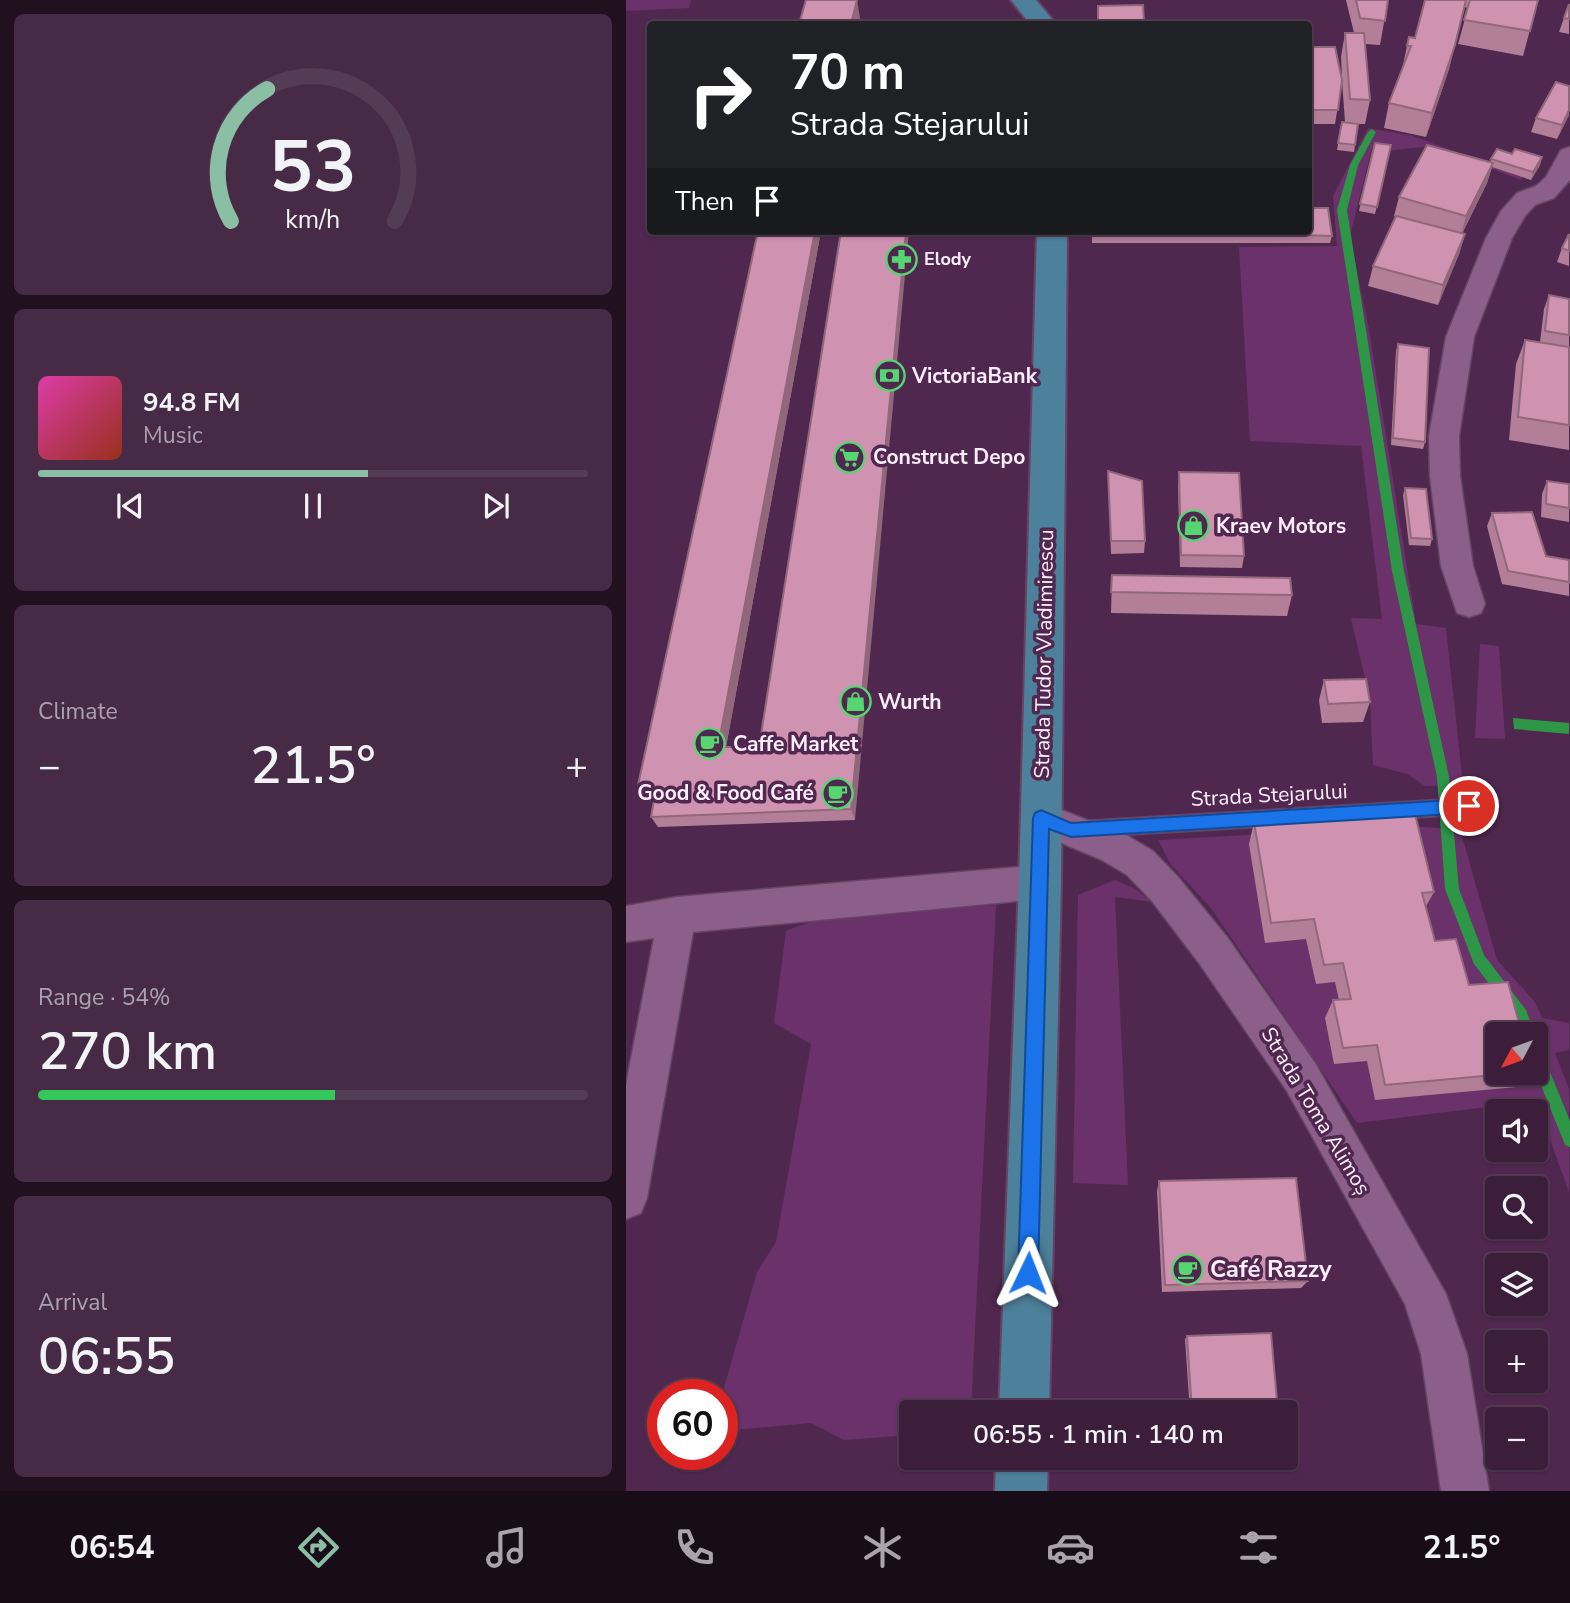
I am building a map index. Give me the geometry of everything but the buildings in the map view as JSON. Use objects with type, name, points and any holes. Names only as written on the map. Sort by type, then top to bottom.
[{"type":"main road","points":[[1023,0],[1040,21]]},
{"type":"main road","name":"Strada Tudor Vladimirescu","points":[[1024,1400],[1040,882],[1056,824],[1052,235]]},
{"type":"main road","points":[[1021,1491],[1022,1470]]},
{"type":"street","points":[[1469,604],[1457,566],[1445,475],[1443,436],[1460,337],[1499,239],[1514,212],[1526,199],[1545,192],[1556,181],[1569,155]]},
{"type":"street","name":"Strada Toma Alimoș","points":[[1056,824],[1115,848],[1140,863],[1165,889],[1213,950],[1301,1077],[1424,1294],[1444,1354],[1465,1491]]},
{"type":"street","points":[[626,924],[677,915],[1040,882]]},
{"type":"street","points":[[626,1198],[677,915]]},
{"type":"lane","name":"Strada Stejarului","points":[[1056,824],[1489,805]]},
{"type":"shaded area","points":[[626,0],[691,0],[689,8],[626,11]]},
{"type":"shaded area","points":[[1368,128],[1413,136],[1523,177],[1521,180],[1431,146],[1387,151],[1372,148],[1351,231],[1416,624],[1446,628],[1463,785],[1425,786],[1407,774],[1373,765],[1370,701],[1351,618],[1382,619],[1361,446],[1250,441],[1239,247],[1337,246],[1333,196]]},
{"type":"shaded area","points":[[1480,644],[1499,646],[1505,739],[1475,738]]},
{"type":"shaded area","points":[[1513,718],[1569,723],[1569,734],[1514,729]]},
{"type":"shaded area","points":[[1403,826],[1460,829],[1497,960],[1535,1002],[1542,1018],[1569,1023],[1569,1050],[1555,1053],[1569,1089],[1569,1192],[1548,1134],[1548,1099],[1485,1099],[1485,1107],[1357,1123],[1211,908],[1171,865],[1158,840]]},
{"type":"shaded area","points":[[1115,880],[1134,888],[1153,902],[1115,897],[1128,1185],[1073,1183],[1078,895]]},
{"type":"shaded area","points":[[996,905],[972,1400],[899,1400],[899,1436],[844,1440],[811,1423],[738,1430],[738,1379],[727,1379],[757,1272],[776,1242],[811,1044],[774,1023],[786,931],[835,916],[889,910]]},
{"type":"waterway","points":[[1372,132],[1354,165],[1342,210],[1398,571],[1443,777],[1452,889],[1479,959],[1524,1022]]},
{"type":"waterway","points":[[1548,1085],[1570,1140]]},
{"type":"place","name":"Elody","points":[[901,259]]},
{"type":"place","name":"VictoriaBank","points":[[889,376]]},
{"type":"place","name":"Construct Depo","points":[[850,457]]},
{"type":"place","name":"Kraev Motors","points":[[1193,526]]},
{"type":"place","name":"Wurth","points":[[855,702]]},
{"type":"place","name":"Caffe Market","points":[[710,744]]},
{"type":"place","name":"Good & Food Café","points":[[837,793]]},
{"type":"place","name":"Café Razzy","points":[[1187,1269]]},
{"type":"route","points":[[1028,1273],[1041,818],[1071,830],[1469,806]]}]
